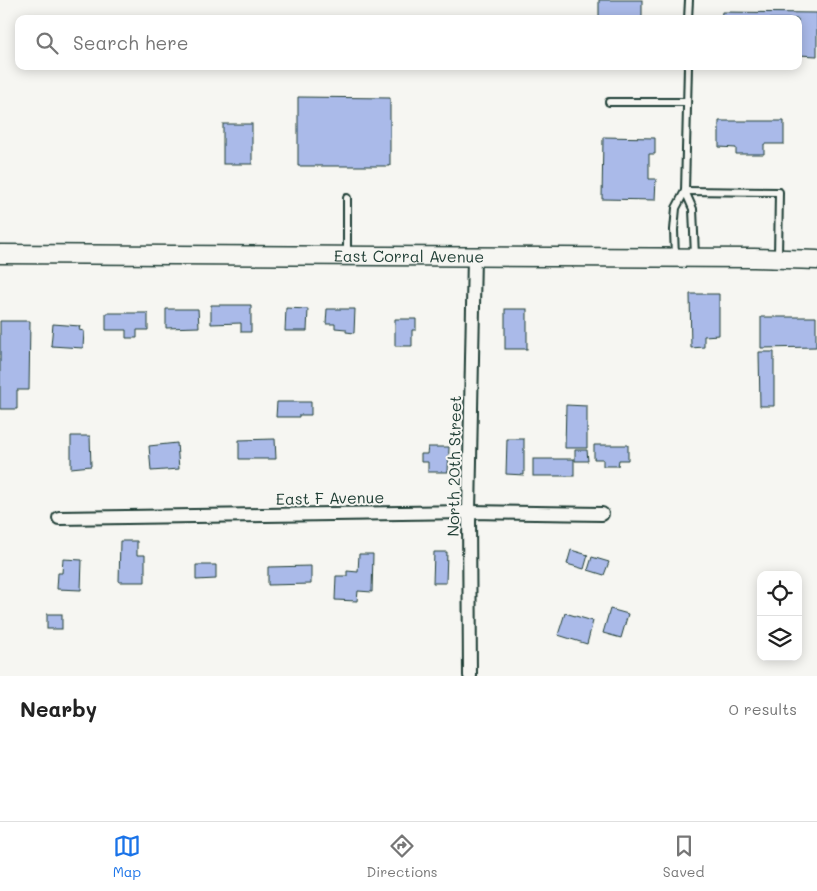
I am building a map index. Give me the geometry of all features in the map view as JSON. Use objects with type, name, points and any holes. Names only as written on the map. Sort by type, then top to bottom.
[{"type":"main road","name":"East Corral Avenue","points":[[0,254],[676,257],[817,260]]},
{"type":"street","name":"North 20th Street","points":[[470,676],[469,512],[474,256]]},
{"type":"street","name":"East F Avenue","points":[[59,518],[469,512],[602,514]]},
{"type":"lane","points":[[688,15],[689,0]]},
{"type":"lane","points":[[688,70],[685,191],[692,210],[695,258]]},
{"type":"lane","points":[[609,102],[687,102]]},
{"type":"lane","points":[[676,257],[674,230],[676,208],[685,191]]},
{"type":"lane","points":[[685,191],[779,192],[778,258]]},
{"type":"lane","points":[[347,198],[347,256]]},
{"type":"building","points":[[599,0],[642,0],[642,15],[599,15]]},
{"type":"building","points":[[722,12],[817,13],[817,56],[802,55],[802,15],[722,15]]},
{"type":"building","points":[[298,97],[390,98],[390,166],[298,166]]},
{"type":"building","points":[[719,121],[784,121],[784,144],[764,144],[764,154],[736,154],[736,148],[719,147]]},
{"type":"building","points":[[223,124],[252,124],[252,164],[223,164]]},
{"type":"building","points":[[603,137],[655,138],[655,154],[649,154],[649,179],[656,179],[655,200],[602,199]]},
{"type":"building","points":[[690,294],[719,294],[719,335],[704,336],[704,347],[691,348]]},
{"type":"building","points":[[211,305],[251,305],[251,332],[241,332],[241,323],[211,324]]},
{"type":"building","points":[[286,308],[308,309],[307,331],[285,331]]},
{"type":"building","points":[[166,309],[198,309],[199,327],[166,328]]},
{"type":"building","points":[[327,309],[355,309],[354,333],[346,332],[346,329],[335,328],[335,324],[326,324]]},
{"type":"building","points":[[505,309],[527,309],[527,349],[505,349]]},
{"type":"building","points":[[106,313],[148,313],[148,330],[137,330],[137,338],[126,338],[126,330],[106,330]]},
{"type":"building","points":[[761,317],[816,317],[816,347],[761,348]]},
{"type":"building","points":[[395,319],[416,319],[416,330],[412,330],[412,346],[395,346]]},
{"type":"building","points":[[0,321],[30,321],[29,390],[17,390],[17,409],[0,409]]},
{"type":"building","points":[[53,324],[80,326],[79,330],[84,331],[83,348],[51,346]]},
{"type":"building","points":[[759,352],[774,352],[774,406],[760,406]]},
{"type":"building","points":[[277,402],[311,402],[311,415],[276,417]]},
{"type":"building","points":[[566,405],[587,406],[587,448],[565,448]]},
{"type":"building","points":[[71,436],[90,436],[91,466],[71,468]]},
{"type":"building","points":[[275,439],[276,459],[239,459],[239,440]]},
{"type":"building","points":[[507,439],[524,439],[524,475],[506,474]]},
{"type":"building","points":[[177,443],[179,469],[151,471],[149,446]]},
{"type":"building","points":[[594,445],[628,445],[628,460],[619,460],[618,466],[603,466],[603,459],[594,459]]},
{"type":"building","points":[[428,447],[449,447],[448,472],[428,472],[428,462],[421,462],[421,454],[427,454]]},
{"type":"building","points":[[575,450],[587,450],[588,461],[575,461]]},
{"type":"building","points":[[533,459],[574,459],[574,476],[533,476]]},
{"type":"building","points":[[120,541],[137,541],[137,555],[145,555],[145,582],[119,582]]},
{"type":"building","points":[[571,550],[588,555],[584,569],[567,564]]},
{"type":"building","points":[[434,552],[447,552],[446,583],[433,583]]},
{"type":"building","points":[[359,554],[373,554],[372,592],[358,591],[357,601],[335,600],[336,576],[347,576],[347,571],[358,572]]},
{"type":"building","points":[[592,557],[609,562],[604,575],[588,570]]},
{"type":"building","points":[[63,559],[82,560],[81,590],[57,589],[58,573],[62,573]]},
{"type":"building","points":[[196,565],[216,565],[216,579],[196,580]]},
{"type":"building","points":[[311,566],[311,584],[268,585],[268,567]]},
{"type":"building","points":[[610,609],[628,614],[621,638],[603,633]]},
{"type":"building","points":[[565,613],[593,621],[587,644],[558,635]]},
{"type":"building","points":[[47,614],[62,614],[62,629],[47,629]]}]
